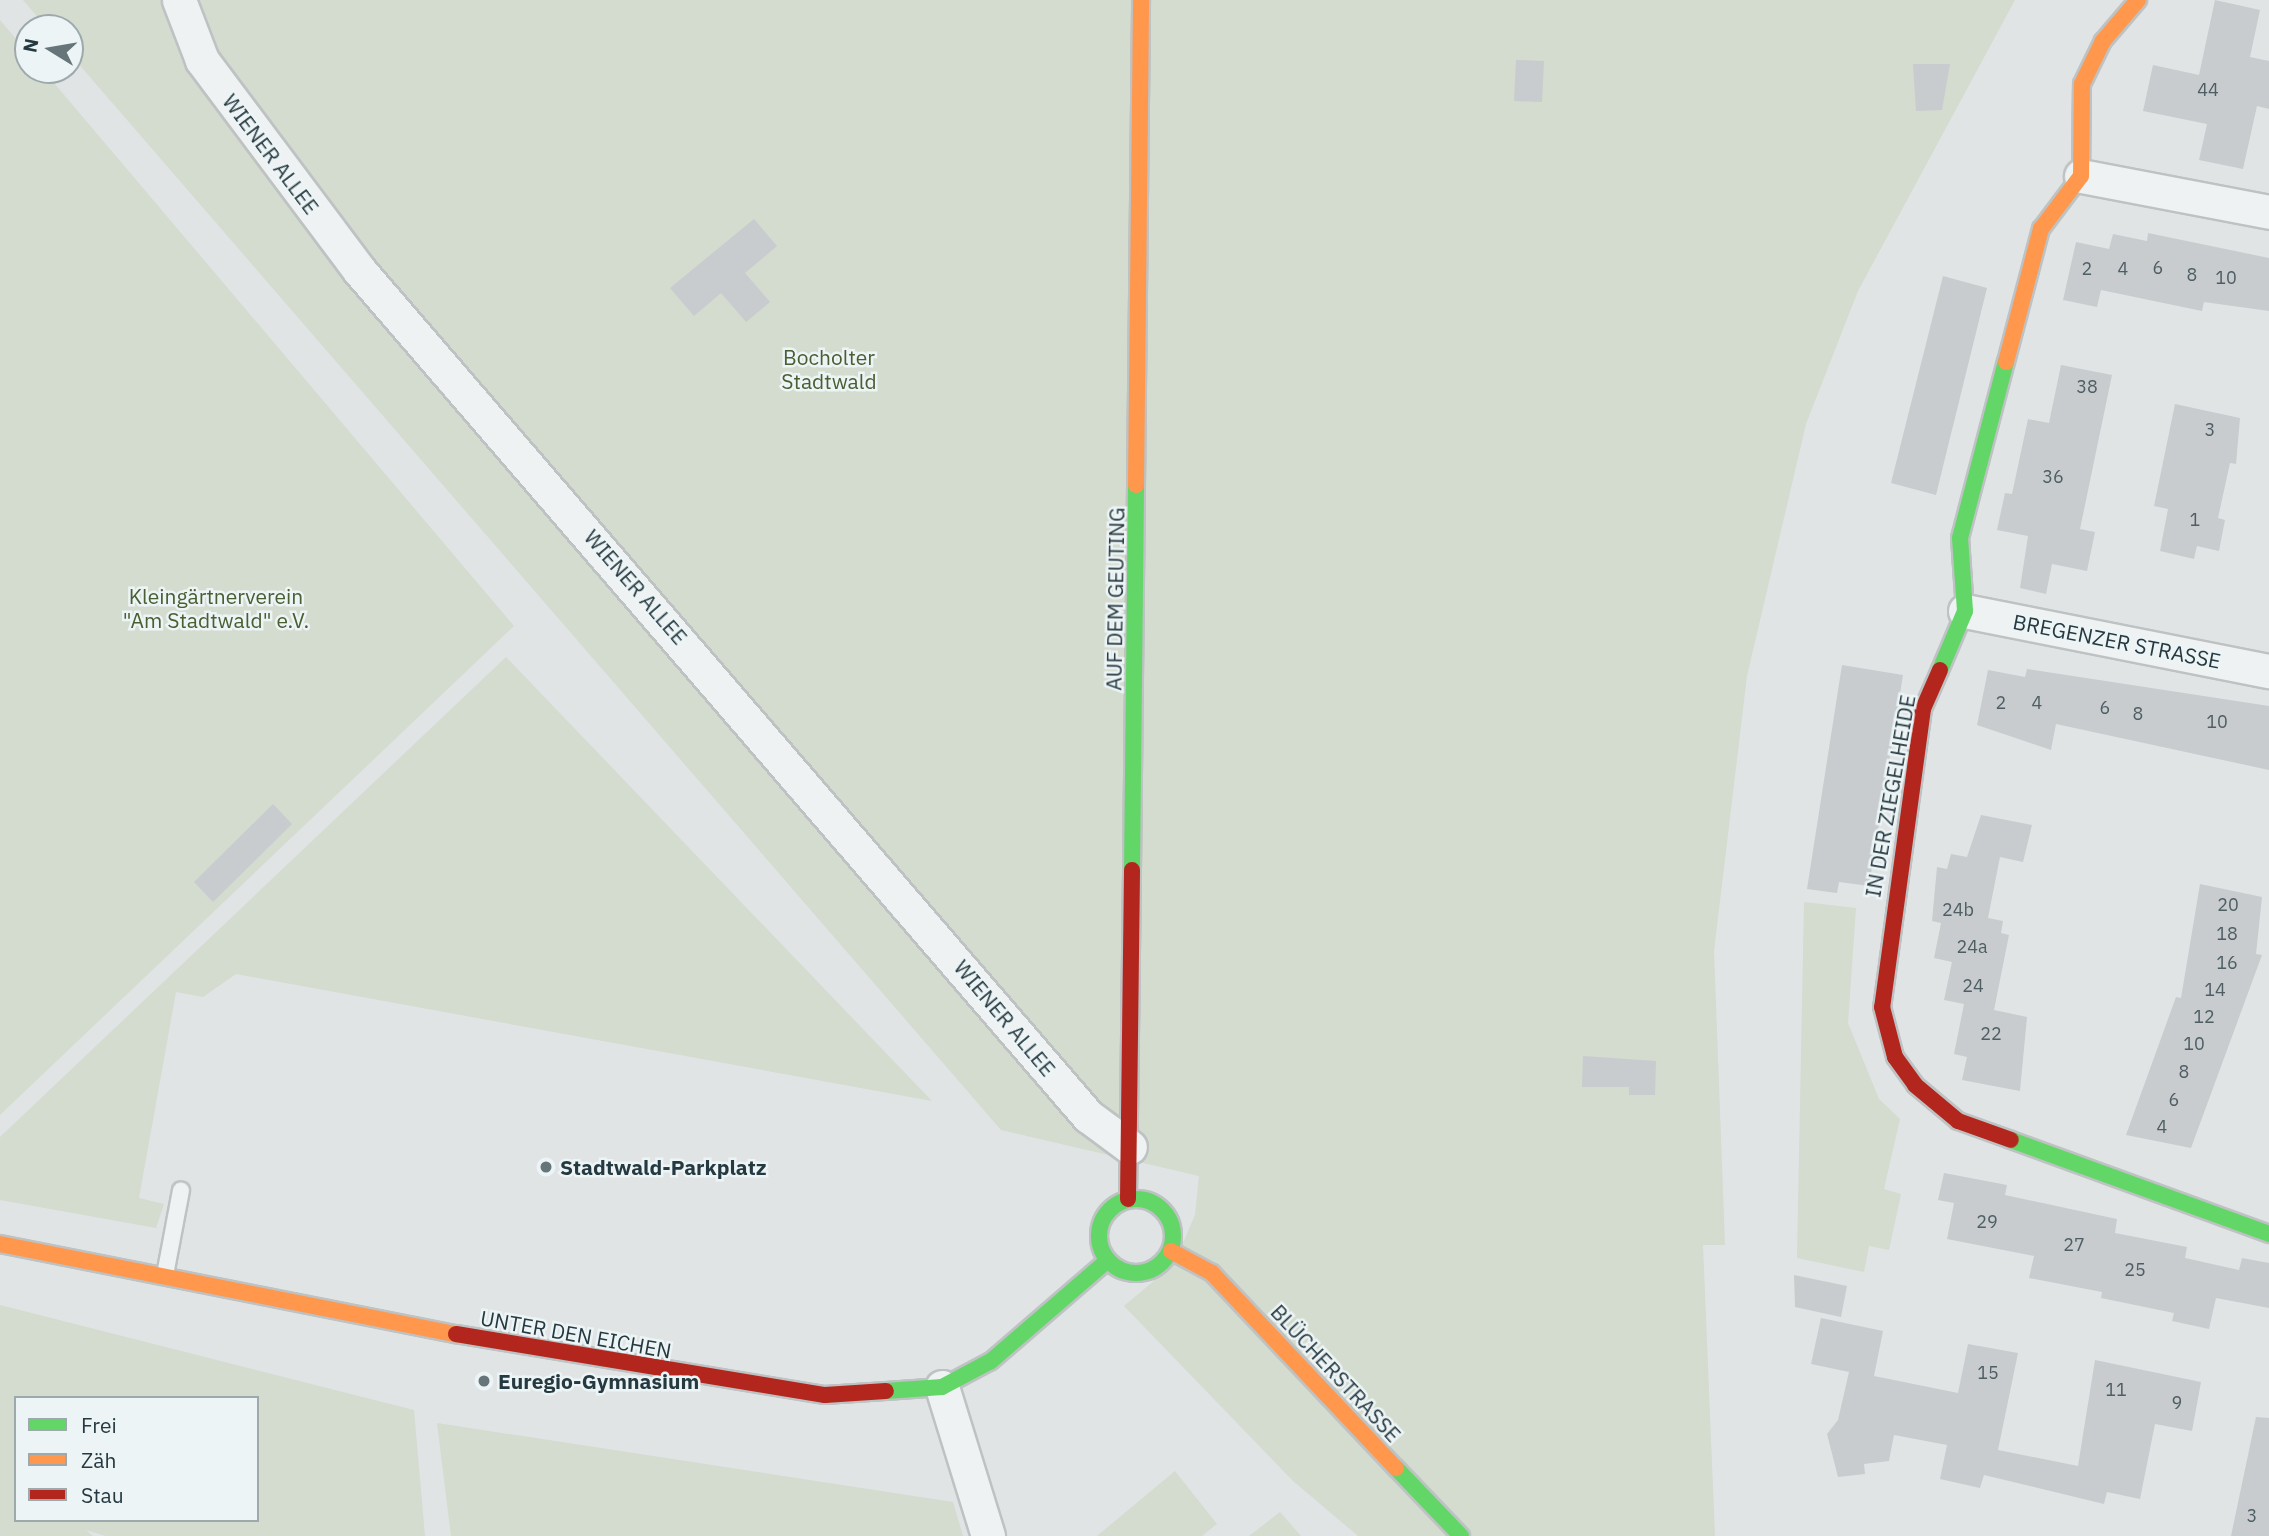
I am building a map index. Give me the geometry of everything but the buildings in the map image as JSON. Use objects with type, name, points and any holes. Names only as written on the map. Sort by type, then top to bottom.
[{"type":"street","name":"WIENER ALLEE","points":[[179,0],[202,60],[359,270],[1088,1116],[1130,1147]]},
{"type":"street","name":"AUF DEM GEUTING","points":[[1128,1199],[1141,0]]},
{"type":"street","points":[[2138,0],[2103,41],[2082,84],[2081,176],[2269,212]]},
{"type":"street","name":"IN DER ZIEGELHEIDE","points":[[2081,176],[2041,229],[1959,538],[1965,611],[1923,709],[1882,1007],[1895,1057],[1915,1085],[1958,1121],[2269,1234]]},
{"type":"street","name":"BREGENZER STRASSE","points":[[1965,611],[2269,671]]},
{"type":"street","points":[[1128,1199],[1149,1201],[1168,1217],[1171,1251],[1143,1273],[1107,1261],[1099,1227],[1116,1204],[1128,1199]]},
{"type":"street","name":"UNTER DEN EICHEN","points":[[0,1244],[662,1372],[825,1395],[942,1387],[991,1361],[1107,1261]]},
{"type":"street","name":"BLÜCHERSTRASSE","points":[[1171,1251],[1212,1273],[1461,1536]]},
{"type":"street","points":[[942,1387],[988,1536]]},
{"type":"lane","points":[[165,1275],[181,1190]]},
{"type":"green space","name":"Bocholter Stadtwald","points":[[23,0],[2015,0],[1858,291],[1806,424],[1747,676],[1714,951],[1725,1245],[1703,1245],[1715,1536],[1358,1536],[1293,1481],[1124,1306],[1174,1264],[1195,1215],[1199,1176],[1001,1130],[84,70],[84,14],[35,14]]},
{"type":"green space","name":"Kleingärtnerverein \"Am Stadtwald\" e.V.","points":[[0,20],[14,36],[14,84],[55,84],[514,626],[0,1115]]},
{"type":"green space","points":[[506,657],[932,1101],[236,974],[203,997],[176,992],[139,1198],[164,1204],[156,1228],[0,1200],[0,1137]]},
{"type":"green space","points":[[1804,902],[1856,908],[1848,1023],[1879,1099],[1900,1119],[1884,1189],[1901,1194],[1889,1250],[1869,1246],[1864,1272],[1797,1258]]},
{"type":"green space","points":[[0,1305],[414,1410],[425,1536],[106,1536],[86,1530],[93,1536],[0,1536]]},
{"type":"green space","points":[[437,1423],[953,1502],[963,1536],[451,1536]]},
{"type":"green space","points":[[1175,1471],[1217,1524],[1202,1536],[1097,1536]]},
{"type":"green space","points":[[1280,1512],[1301,1536],[1249,1536]]},
{"type":"traffic: fast","points":[[1940,670],[1965,611],[1960,538],[2006,362]]},
{"type":"traffic: fast","points":[[1132,870],[1136,485]]},
{"type":"traffic: fast","points":[[2011,1140],[2269,1234]]},
{"type":"traffic: fast","points":[[1129,1199],[1143,1199],[1157,1205],[1167,1215],[1173,1236],[1171,1250],[1157,1267],[1143,1273],[1129,1273],[1115,1267],[1105,1257],[1099,1243],[1099,1229],[1105,1215],[1115,1205],[1129,1199]]},
{"type":"traffic: fast","points":[[886,1391],[942,1387],[991,1361],[1107,1261]]},
{"type":"traffic: fast","points":[[1396,1468],[1461,1536]]},
{"type":"traffic: slow","points":[[1136,485],[1141,0]]},
{"type":"traffic: slow","points":[[2006,362],[2041,229],[2081,176],[2082,84],[2103,41],[2138,0]]},
{"type":"traffic: slow","points":[[0,1244],[456,1334]]},
{"type":"traffic: slow","points":[[1171,1251],[1212,1273],[1396,1468]]},
{"type":"traffic: jam","points":[[1940,670],[1923,709],[1882,1007],[1895,1057],[1915,1085],[1958,1121],[2011,1140]]},
{"type":"traffic: jam","points":[[1128,1199],[1132,870]]},
{"type":"traffic: jam","points":[[456,1334],[825,1395],[886,1391]]},
{"type":"place","name":"Stadtwald-Parkplatz","points":[[546,1167]]},
{"type":"place","name":"Euregio-Gymnasium","points":[[484,1381]]}]
